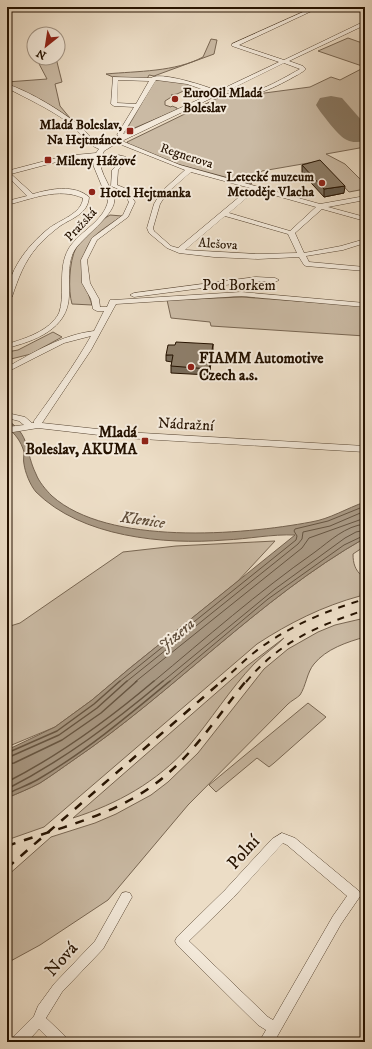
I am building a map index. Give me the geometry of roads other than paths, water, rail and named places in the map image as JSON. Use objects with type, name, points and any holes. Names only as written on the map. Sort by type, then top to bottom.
[{"type":"street","points":[[136,106],[114,104],[115,78],[152,80],[154,78],[178,81],[233,96],[256,93],[303,70],[284,61],[234,45],[314,9]]},
{"type":"street","points":[[7,173],[64,158],[97,155],[103,148],[125,137],[365,23]]},
{"type":"street","points":[[125,137],[120,135],[152,80]]},
{"type":"street","points":[[7,86],[44,105],[74,123],[93,145],[103,148]]},
{"type":"street","name":"Regnerova","points":[[118,141],[189,170],[365,219]]},
{"type":"street","name":"Pražská","points":[[7,346],[41,333],[51,327],[62,313],[65,306],[68,256],[77,241],[109,211],[111,200],[96,161],[97,155]]},
{"type":"street","points":[[98,167],[106,157],[116,156],[124,158],[125,160],[115,170],[114,186],[125,190],[132,202],[126,216],[94,239],[84,260],[86,283],[95,299],[97,309],[114,304]]},
{"type":"street","name":"Alešova","points":[[189,170],[164,192],[156,204],[150,228],[151,232],[169,247],[179,251],[281,258],[324,252],[365,241]]},
{"type":"street","points":[[7,173],[32,197]]},
{"type":"street","points":[[179,251],[254,188]]},
{"type":"street","points":[[7,203],[59,191],[72,190],[83,195],[87,199],[83,208],[78,213],[56,226],[33,249],[19,269],[8,297]]},
{"type":"street","name":"Regnerova","points":[[320,206],[365,198]]},
{"type":"street","points":[[291,233],[320,206]]},
{"type":"street","points":[[223,213],[291,233],[303,255],[306,264],[365,269]]},
{"type":"street","points":[[38,425],[38,421],[59,393],[87,350],[114,304],[121,297],[256,280],[275,280]]},
{"type":"street","name":"Pod Borkem","points":[[114,304],[241,294],[365,305]]},
{"type":"street","points":[[7,370],[60,342],[84,334],[96,333]]},
{"type":"street","points":[[7,415],[22,419],[29,425]]},
{"type":"street","name":"Nádražní","points":[[7,430],[29,425],[38,425],[124,435],[365,449]]},
{"type":"street","name":"Polní","points":[[282,838],[292,841],[355,896],[337,920],[271,1038],[263,1021],[181,942],[229,894],[276,842],[282,838]]},
{"type":"street","name":"Nová","points":[[18,1042],[39,1020],[43,1010],[58,988],[99,945],[126,897]]},
{"type":"street","points":[[39,1020],[62,1042]]},
{"type":"water","name":"Jizera","points":[[7,420],[15,426],[24,438],[37,477],[50,494],[76,512],[106,523],[140,530],[177,533],[213,533],[282,527],[318,521],[365,502],[365,538],[326,562],[288,589],[252,617],[146,706],[109,734],[40,783],[7,798],[7,750],[55,727],[92,700],[295,535],[201,541],[176,541],[124,535],[99,528],[76,519],[55,507],[36,492],[25,471],[23,448],[13,432],[7,427]]},
{"type":"railway","points":[[221,682],[255,652],[285,632],[324,613],[365,599]]},
{"type":"railway","points":[[246,682],[259,668],[285,646],[315,629],[365,610]]},
{"type":"railway","points":[[47,833],[222,681]]},
{"type":"railway","points":[[47,833],[110,810],[148,789],[165,776],[188,754],[246,681]]},
{"type":"railway","points":[[7,846],[47,833]]},
{"type":"railway","points":[[7,868],[47,833]]},
{"type":"place","name":"EuroOil Mladá Boleslav","points":[[175,99]]},
{"type":"place","name":"Mladá Boleslav, Na Hejtmánce","points":[[130,131]]},
{"type":"place","name":"Mileny Hážové","points":[[48,160]]},
{"type":"place","name":"Letecké muzeum Metoděje Vlacha","points":[[322,183]]},
{"type":"place","name":"Hotel Hejtmanka","points":[[92,192]]},
{"type":"place","name":"FIAMM Automotive Czech a.s.","points":[[191,367]]},
{"type":"place","name":"Mladá Boleslav, AKUMA","points":[[145,441]]},
{"type":"water label","name":"Klenice","points":[[143,519]]}]
